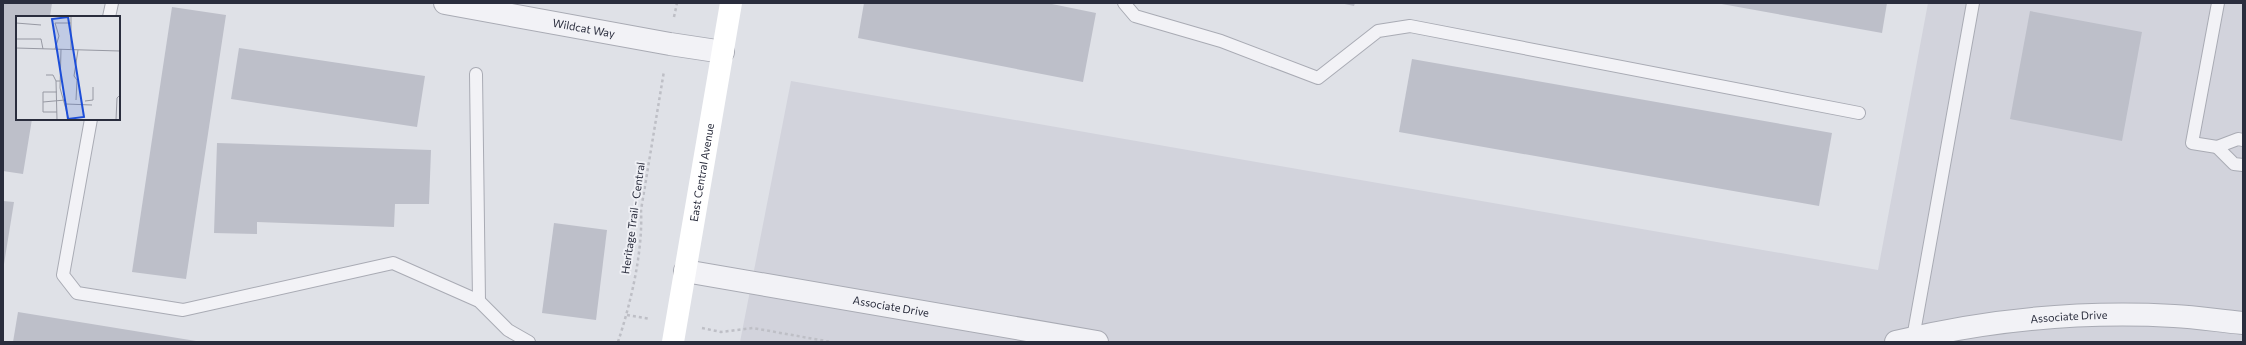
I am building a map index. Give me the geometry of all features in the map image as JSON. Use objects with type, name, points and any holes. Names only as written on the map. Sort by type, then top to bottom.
[{"type":"main road","name":"East Central Avenue","points":[[673,342],[731,3]]},
{"type":"street","name":"Wildcat Way","points":[[444,3],[670,44],[723,52]]},
{"type":"street","name":"Associate Drive","points":[[685,271],[1097,342]]},
{"type":"street","name":"Associate Drive","points":[[1905,340],[1965,327],[2106,315],[2174,316],[2243,323]]},
{"type":"lane","points":[[109,16],[112,3]]},
{"type":"lane","points":[[1124,3],[1135,16],[1221,41],[1318,78],[1378,32],[1410,26],[1859,113]]},
{"type":"lane","points":[[1905,340],[1973,3]]},
{"type":"lane","points":[[2218,3],[2192,143],[2217,147],[2238,139],[2243,140]]},
{"type":"lane","points":[[476,74],[479,301]]},
{"type":"lane","points":[[91,120],[63,275],[77,293],[183,310],[393,263],[479,301],[508,330],[529,342]]},
{"type":"lane","points":[[2217,147],[2234,164],[2243,165]]},
{"type":"path","name":"Heritage Trail - Central","points":[[618,342],[627,315],[642,230],[641,210],[660,94]]},
{"type":"path","points":[[627,315],[633,316]]},
{"type":"path","points":[[721,332],[753,328],[831,342]]},
{"type":"shaded area","points":[[1928,3],[2243,3],[2243,342],[740,342],[791,81],[1878,270]]},
{"type":"building","points":[[3,3],[52,3],[50,16],[16,16],[16,120],[32,120],[23,174],[3,171]]},
{"type":"building","points":[[864,3],[1047,3],[1096,13],[1083,82],[858,38]]},
{"type":"building","points":[[1340,3],[1355,3],[1354,6]]},
{"type":"building","points":[[1716,3],[1887,3],[1882,33]]},
{"type":"building","points":[[172,7],[226,15],[186,279],[132,272]]},
{"type":"building","points":[[2030,11],[2142,32],[2122,141],[2010,119]]},
{"type":"building","points":[[239,48],[425,76],[417,127],[231,99]]},
{"type":"building","points":[[1412,59],[1832,133],[1819,206],[1399,132]]},
{"type":"building","points":[[217,143],[431,150],[429,204],[395,204],[394,227],[257,222],[257,234],[214,233]]},
{"type":"building","points":[[3,201],[14,202],[4,264],[3,264]]},
{"type":"building","points":[[554,223],[607,230],[596,320],[542,313]]},
{"type":"building","points":[[18,312],[196,341],[196,342],[13,342]]}]
